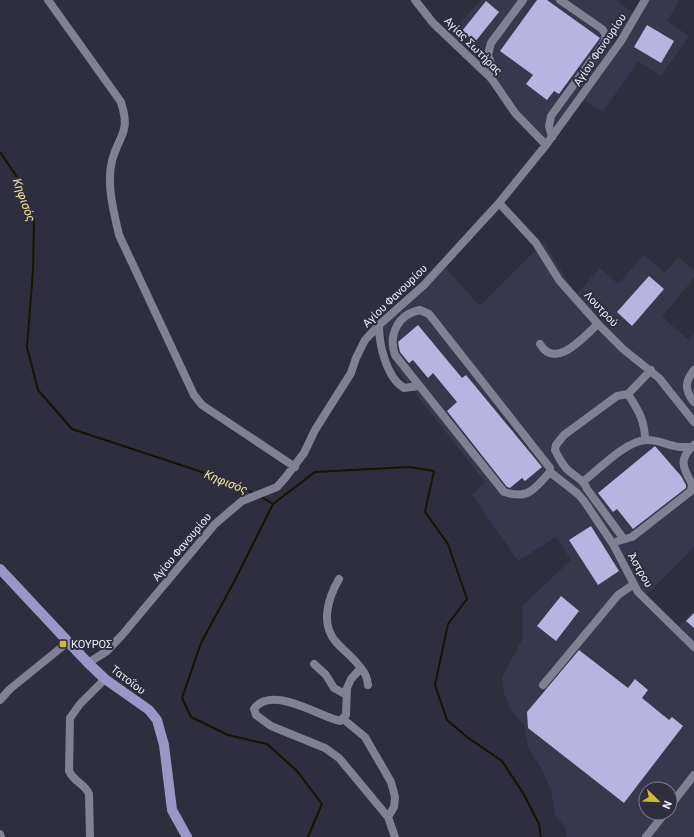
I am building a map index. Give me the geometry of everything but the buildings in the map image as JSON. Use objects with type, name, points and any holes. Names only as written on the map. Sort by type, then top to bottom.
[{"type":"main road","name":"Τατοΐου","points":[[0,569],[88,663],[105,679],[149,710],[157,720],[164,745],[172,810],[188,837]]},
{"type":"street","points":[[48,0],[121,102],[126,117],[125,130],[112,161],[110,177],[114,211],[119,235],[194,395],[202,405],[295,467]]},
{"type":"street","name":"Αγίας Σωτήρας","points":[[414,0],[433,23],[491,78],[515,113],[546,145]]},
{"type":"street","points":[[491,78],[492,66],[488,55],[491,43],[522,0]]},
{"type":"street","points":[[552,137],[549,126],[551,116],[604,43],[606,35],[602,29],[560,0]]},
{"type":"street","name":"Αγίου Φανουρίου","points":[[88,663],[107,651],[215,524],[242,501],[277,487],[295,467],[351,373],[365,340],[379,325],[424,285],[499,203],[552,137],[621,41],[645,0]]},
{"type":"street","name":"Λουτρού","points":[[499,203],[536,243],[559,280],[598,324],[623,349],[651,370],[694,422]]},
{"type":"street","points":[[420,310],[429,314],[550,468],[550,472],[530,492],[517,496],[504,492],[418,386],[395,355],[391,345],[392,336],[399,322],[413,311],[420,310]]},
{"type":"street","points":[[540,344],[549,354],[556,355],[564,353],[598,324]]},
{"type":"street","points":[[379,325],[379,336],[394,379],[404,388],[418,386]]},
{"type":"street","points":[[622,538],[587,490],[584,482],[570,472],[560,462],[555,450],[556,445],[564,435],[617,396],[628,394],[651,370]]},
{"type":"street","points":[[694,370],[687,380],[686,385],[694,402]]},
{"type":"street","points":[[628,394],[642,416],[645,426],[645,440]]},
{"type":"street","points":[[584,482],[617,454],[636,442],[645,440],[679,447],[693,446]]},
{"type":"street","points":[[612,544],[622,538],[632,536],[641,530],[691,491],[692,484],[684,470],[683,465],[686,455],[693,446]]},
{"type":"street","name":"Άστρου","points":[[550,472],[578,494],[612,544],[634,584],[644,598],[694,647]]},
{"type":"street","points":[[339,579],[326,614],[327,622],[334,641],[355,659],[365,672],[368,685]]},
{"type":"street","points":[[543,685],[618,596],[634,584]]},
{"type":"street","points":[[0,700],[10,689],[68,642]]},
{"type":"street","points":[[314,664],[326,675],[334,688],[345,694]]},
{"type":"street","points":[[343,719],[346,711],[345,694],[351,679],[361,668]]},
{"type":"street","points":[[90,837],[87,789],[72,779],[69,771],[70,718],[80,704],[105,679]]},
{"type":"street","points":[[388,817],[394,807],[395,797],[391,782],[365,737],[343,719],[337,720],[301,705],[278,700],[259,704],[254,709],[256,715],[271,726],[325,748],[339,758],[388,817],[391,828],[396,837]]},
{"type":"street","points":[[678,796],[694,775]]},
{"type":"street","points":[[646,837],[659,821]]},
{"type":"shaded area","points":[[481,0],[616,0],[634,13],[641,0],[680,0],[667,21],[689,36],[661,76],[638,61],[603,112],[584,100],[547,150],[489,81],[446,39]]},
{"type":"shaded area","points":[[544,242],[576,295],[600,268],[618,284],[644,255],[665,273],[678,257],[694,270],[694,278],[662,317],[689,340],[694,334],[694,547],[644,597],[678,627],[694,609],[694,837],[567,837],[565,827],[555,815],[551,791],[542,769],[529,750],[524,725],[511,710],[504,693],[502,677],[523,638],[522,606],[571,560],[556,537],[518,561],[472,495],[485,482],[396,369],[388,349],[382,318],[441,263],[480,306]]},
{"type":"waterway","name":"Κηφισός","points":[[0,152],[19,180],[34,220],[33,271],[27,347],[38,390],[72,429],[238,484],[253,493]]},
{"type":"waterway","points":[[273,504],[315,472],[409,467],[434,471],[425,512],[448,544],[467,599],[448,624],[435,685],[447,720],[467,737],[502,761],[523,793],[539,824],[541,837]]},
{"type":"waterway","name":"Κηφισός","points":[[261,497],[273,504],[235,580],[201,643],[182,698],[191,717],[228,735],[267,744],[297,771],[322,804],[308,837]]},
{"type":"place","name":"ΚΟΥΡΟΣ","points":[[63,644]]}]
